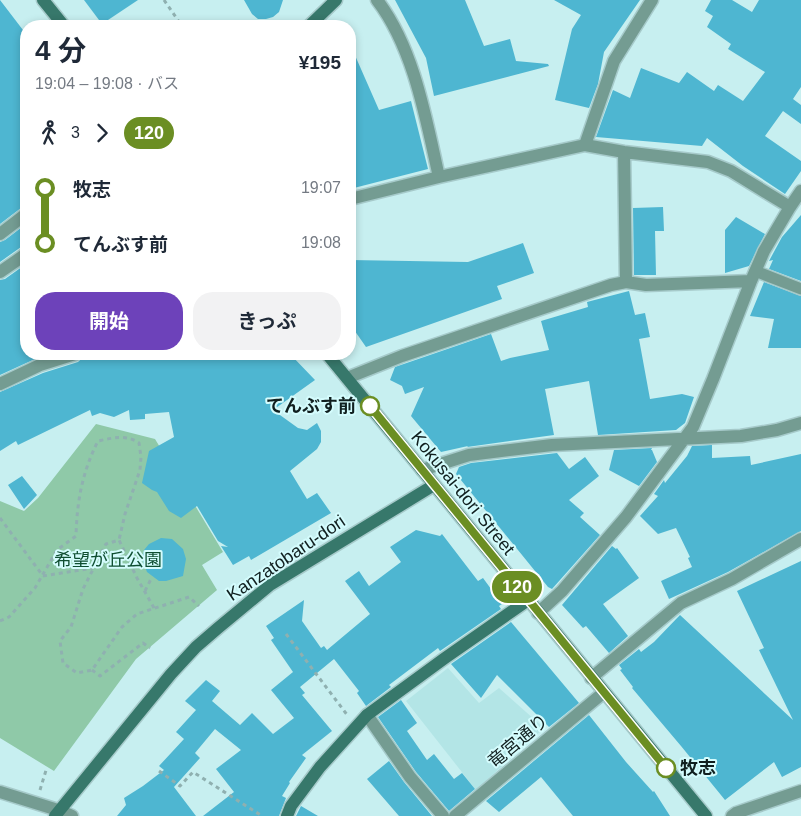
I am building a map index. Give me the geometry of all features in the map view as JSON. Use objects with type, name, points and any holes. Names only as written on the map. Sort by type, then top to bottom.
[{"type":"street","points":[[43,0],[59,20]]},
{"type":"street","points":[[315,20],[336,0]]},
{"type":"street","points":[[377,0],[396,28],[411,66],[439,177]]},
{"type":"street","points":[[585,145],[614,60],[652,0]]},
{"type":"street","points":[[356,198],[585,145],[624,152],[708,162],[731,171],[790,207]]},
{"type":"street","points":[[624,152],[626,282]]},
{"type":"street","points":[[538,613],[562,591],[626,518],[685,439],[713,379],[764,251],[801,192]]},
{"type":"street","points":[[0,234],[20,219]]},
{"type":"street","points":[[0,272],[20,258]]},
{"type":"street","points":[[347,378],[411,353],[611,285],[626,282],[646,285],[753,276]]},
{"type":"street","points":[[0,384],[40,365],[56,360]]},
{"type":"street","name":"Kokusai-dori Street","points":[[332,360],[603,693],[706,816]]},
{"type":"street","points":[[422,470],[469,455],[552,444],[741,436],[777,430],[801,423]]},
{"type":"street","name":"Kanzatobaru-dori","points":[[62,814],[171,674],[196,647],[224,622],[270,586],[434,485]]},
{"type":"street","points":[[591,678],[681,603],[732,579],[801,539]]},
{"type":"street","points":[[287,816],[291,806],[320,768],[367,715],[528,600]]},
{"type":"street","name":"竜宮通り","points":[[455,816],[603,693]]},
{"type":"street","points":[[367,715],[410,777],[443,816]]},
{"type":"street","points":[[732,816],[801,791]]},
{"type":"street","points":[[0,792],[62,814]]},
{"type":"lane","points":[[753,276],[801,289]]},
{"type":"path","points":[[164,0],[178,20]]},
{"type":"path","points":[[0,621],[9,616],[35,588],[57,550],[76,536],[77,506],[84,474],[98,441],[117,437],[132,438],[139,443],[140,470],[125,514],[119,540],[154,608]]},
{"type":"path","points":[[0,518],[43,576]]},
{"type":"path","points":[[119,540],[106,544],[82,589],[71,627],[60,642],[63,663],[77,673],[92,670],[122,627],[137,614],[189,597],[199,606]]},
{"type":"path","points":[[43,576],[93,568]]},
{"type":"path","points":[[144,591],[152,578]]},
{"type":"path","points":[[286,634],[356,727]]},
{"type":"path","points":[[92,670],[100,676],[143,643],[150,648]]},
{"type":"path","points":[[44,775],[47,767]]},
{"type":"path","points":[[159,771],[180,786],[193,772],[262,816]]},
{"type":"shaded area","points":[[448,668],[479,703],[499,688],[544,728],[476,790],[406,701]]},
{"type":"green space","name":"希望が丘公園","points":[[96,424],[155,439],[223,552],[202,565],[217,590],[136,659],[54,771],[0,738],[0,501],[24,511],[38,498]]},
{"type":"building","points":[[0,0],[20,26],[20,209],[0,224]]},
{"type":"building","points":[[84,0],[138,0],[108,20],[99,20]]},
{"type":"building","points":[[244,0],[283,0],[279,12],[273,17],[258,19],[252,14]]},
{"type":"building","points":[[395,0],[465,0],[484,46],[510,39],[516,61],[548,64],[549,66],[434,96],[426,58]]},
{"type":"building","points":[[554,0],[640,0],[604,52],[598,84],[589,108],[555,100],[572,29],[581,15]]},
{"type":"building","points":[[711,0],[732,0],[752,12],[759,0],[801,0],[801,87],[793,99],[801,105],[801,124],[783,111],[765,136],[801,161],[801,171],[785,194],[743,166],[707,138],[702,146],[596,137],[613,90],[630,98],[641,68],[679,83],[687,72],[714,91],[718,85],[743,101],[765,72],[728,49],[731,44],[707,27],[713,16],[705,11]]},
{"type":"building","points":[[356,58],[379,110],[411,101],[428,169],[356,187]]},
{"type":"building","points":[[663,207],[664,231],[655,231],[656,275],[634,275],[633,208]]},
{"type":"building","points":[[801,215],[801,281],[769,269],[773,260],[769,261],[782,237]]},
{"type":"building","points":[[736,217],[765,234],[749,266],[725,273],[725,230]]},
{"type":"building","points":[[20,229],[20,248],[0,262],[0,242]]},
{"type":"building","points":[[523,243],[534,273],[497,286],[502,299],[366,347],[356,333],[356,260],[468,262]]},
{"type":"building","points":[[20,268],[20,360],[33,360],[0,375],[0,280],[5,279]]},
{"type":"building","points":[[764,282],[801,296],[801,348],[768,348],[774,319],[750,316]]},
{"type":"building","points":[[629,291],[635,315],[645,313],[650,337],[639,339],[650,399],[682,394],[694,397],[685,423],[676,430],[598,435],[589,381],[545,389],[554,435],[468,446],[441,452],[411,416],[424,387],[405,394],[402,386],[390,380],[395,367],[491,334],[501,361],[549,350],[541,321],[588,307],[587,302]]},
{"type":"building","points":[[80,360],[296,360],[315,380],[273,410],[298,428],[307,430],[317,423],[321,431],[321,442],[317,449],[290,471],[307,499],[317,493],[331,513],[251,560],[249,556],[233,565],[221,546],[228,547],[218,541],[197,506],[181,518],[169,511],[157,492],[142,483],[149,451],[174,437],[169,412],[145,414],[145,419],[130,420],[129,410],[114,417],[100,413],[92,416],[90,410],[18,445],[16,441],[0,451],[0,392],[43,373]]},
{"type":"building","points":[[712,445],[712,458],[750,456],[751,465],[801,454],[801,531],[728,572],[669,599],[661,581],[692,567],[688,558],[690,557],[676,528],[658,534],[640,516],[658,496],[654,494],[664,480],[665,483],[687,456],[692,446]]},
{"type":"building","points":[[652,448],[651,450],[657,462],[639,486],[609,470],[614,450]]},
{"type":"building","points":[[557,453],[569,469],[585,457],[599,476],[569,500],[584,513],[580,517],[600,535],[552,589],[548,587],[456,474],[459,467],[471,463]]},
{"type":"building","points":[[22,476],[37,495],[24,509],[8,485]]},
{"type":"building","points":[[416,530],[440,536],[442,534],[478,581],[483,578],[502,604],[499,606],[501,609],[440,651],[438,648],[389,685],[391,687],[366,706],[357,693],[359,691],[334,659],[300,687],[305,693],[302,695],[332,731],[302,755],[306,758],[289,782],[282,796],[286,798],[279,816],[203,816],[234,792],[216,769],[241,750],[215,729],[195,753],[200,758],[174,787],[196,816],[117,816],[126,805],[124,798],[164,770],[159,766],[184,739],[176,732],[196,710],[185,701],[206,680],[220,691],[212,701],[240,725],[252,713],[273,734],[294,718],[271,690],[293,672],[271,640],[274,638],[266,626],[304,600],[302,621],[321,648],[324,646],[327,650],[370,614],[345,581],[359,571],[369,586],[401,562],[390,547]]},
{"type":"building","points":[[161,538],[172,539],[183,549],[186,559],[183,576],[159,581],[147,572],[142,559],[144,550],[149,544]]},
{"type":"building","points":[[612,546],[617,548],[639,578],[603,604],[628,636],[609,653],[586,626],[583,628],[562,605]]},
{"type":"building","points":[[801,561],[801,767],[782,777],[774,762],[725,800],[632,688],[620,670],[622,669],[619,665],[639,649],[641,652],[654,642],[680,615],[793,720],[759,650],[764,648],[737,591]]},
{"type":"building","points":[[511,622],[579,703],[549,727],[497,675],[481,698],[451,664]]},
{"type":"building","points":[[401,700],[417,723],[407,731],[427,760],[434,754],[454,779],[462,773],[475,789],[449,811],[416,772],[378,717]]},
{"type":"building","points":[[589,715],[626,762],[654,791],[670,816],[573,816],[541,777],[499,812],[486,801]]},
{"type":"building","points":[[389,761],[432,816],[399,816],[367,779]]},
{"type":"building","points":[[301,806],[318,816],[296,816]]},
{"type":"bus line","name":"120","points":[[370,406],[666,768]]},
{"type":"place","name":"てんぶす前","points":[[370,406]]},
{"type":"place","name":"牧志","points":[[666,768]]}]
